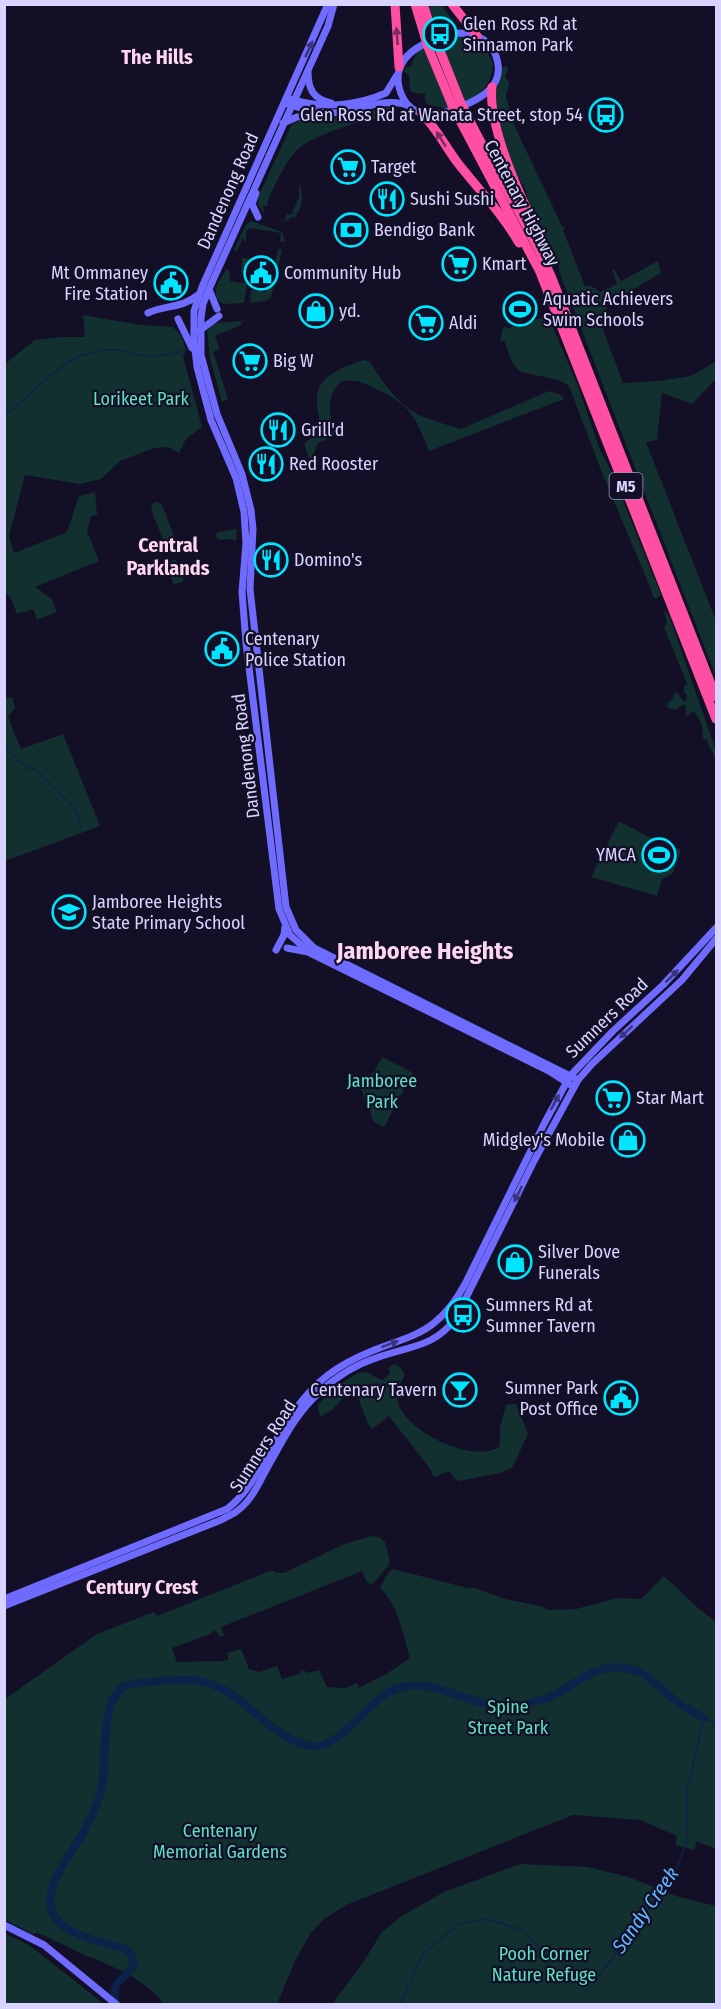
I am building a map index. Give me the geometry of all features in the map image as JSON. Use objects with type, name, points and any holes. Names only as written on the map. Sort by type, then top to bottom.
[{"type":"highway","points":[[395,4],[398,70]]},
{"type":"highway","name":"Centenary Highway","points":[[415,4],[459,108],[550,296],[717,720]]},
{"type":"highway","name":"Centenary Highway","points":[[423,4],[431,40]]},
{"type":"highway","points":[[452,4],[477,36]]},
{"type":"highway","points":[[492,87],[491,106],[502,144],[525,205],[561,288],[570,313],[568,319]]},
{"type":"highway","name":"Centenary Highway","points":[[459,108],[533,238],[551,276],[717,697]]},
{"type":"highway","points":[[422,113],[460,166],[500,213],[516,237],[543,289],[550,296]]},
{"type":"highway","points":[[705,668],[711,672],[717,686]]},
{"type":"highway","points":[[717,720],[715,726],[717,730]]},
{"type":"main road","points":[[290,101],[328,4]]},
{"type":"main road","points":[[290,101],[308,70],[328,27],[334,4]]},
{"type":"main road","points":[[283,123],[297,117],[356,110],[392,101],[431,115],[446,112],[482,98],[492,87],[497,72],[496,59],[490,45],[477,36],[465,33],[453,34],[423,45],[409,54],[386,93],[342,104],[314,105],[290,101]]},
{"type":"main road","points":[[308,70],[309,87],[313,94],[321,100],[342,104]]},
{"type":"main road","points":[[398,70],[400,90],[411,108]]},
{"type":"main road","points":[[290,101],[306,110],[329,113]]},
{"type":"main road","name":"Dandenong Road","points":[[290,101],[283,123],[202,304],[200,331],[201,355],[217,414],[243,474],[252,510],[249,590],[286,907],[300,935],[314,948],[576,1083]]},
{"type":"main road","name":"Dandenong Road","points":[[290,101],[198,296],[193,318],[195,352],[211,420],[236,478],[244,512],[246,543],[243,592],[246,643],[252,675],[279,909],[285,927],[297,943],[310,953],[568,1079]]},
{"type":"main road","points":[[256,185],[256,194],[252,204],[258,217]]},
{"type":"main road","points":[[200,331],[218,313],[209,289]]},
{"type":"main road","points":[[148,313],[156,309],[190,302],[198,296]]},
{"type":"main road","points":[[178,319],[195,352]]},
{"type":"main road","points":[[276,950],[284,935],[285,927]]},
{"type":"main road","name":"Sumners Road","points":[[4,1606],[220,1520],[237,1511],[252,1496],[295,1420],[318,1393],[349,1369],[373,1359],[427,1343],[436,1339],[449,1327],[456,1318],[475,1272],[568,1079],[594,1050],[669,979],[717,928]]},
{"type":"main road","name":"Sumners Road","points":[[525,1170],[576,1083],[592,1064],[682,980],[717,939]]},
{"type":"main road","points":[[287,948],[310,953]]},
{"type":"main road","name":"Sumners Road","points":[[4,1599],[227,1509],[247,1490],[289,1418],[313,1389],[328,1375],[351,1360],[412,1336],[432,1325],[453,1304],[475,1272]]},
{"type":"main road","points":[[4,1925],[44,1945],[116,2004]]},
{"type":"green space","points":[[428,5],[442,5],[453,22],[438,30]]},
{"type":"green space","points":[[466,37],[467,44],[475,42],[486,50],[493,63],[485,87],[465,101],[441,44],[446,39]]},
{"type":"green space","points":[[425,46],[450,107],[428,105],[425,94],[410,91],[409,75],[403,71],[406,67],[411,66],[417,52]]},
{"type":"green space","points":[[503,67],[508,68],[505,78],[509,84],[506,96],[515,127],[562,226],[565,227],[563,230],[585,286],[591,286],[600,292],[617,284],[612,270],[614,269],[621,281],[658,261],[661,273],[607,305],[602,327],[623,383],[691,376],[715,362],[716,364],[716,379],[692,404],[662,393],[657,440],[646,442],[716,621],[716,677],[560,274],[557,257],[543,237],[497,120],[496,93]]},
{"type":"green space","points":[[390,106],[396,113],[368,121],[367,119],[331,132],[298,149],[280,174],[268,205],[263,207],[265,214],[258,204],[258,199],[292,124],[299,121],[364,113]]},
{"type":"green space","points":[[299,183],[302,200],[299,211],[284,222],[287,214],[291,215],[299,197]]},
{"type":"green space","points":[[251,221],[282,232],[285,242],[280,241],[281,233],[249,228],[246,232],[246,243],[242,239],[237,252],[234,250],[246,224]]},
{"type":"green space","points":[[278,249],[282,249],[271,298],[250,303],[251,290],[265,292],[269,270],[274,270]]},
{"type":"green space","points":[[242,258],[253,259],[250,276],[241,272]]},
{"type":"green space","points":[[227,269],[230,281],[247,284],[244,303],[223,304],[217,296],[217,287]]},
{"type":"green space","name":"Lorikeet Park","points":[[83,315],[140,325],[173,327],[182,336],[186,351],[183,356],[202,427],[186,439],[179,453],[168,447],[154,448],[120,461],[101,479],[80,484],[25,475],[9,536],[14,553],[67,532],[79,496],[95,492],[97,515],[91,516],[87,531],[99,561],[35,587],[52,599],[57,612],[37,620],[34,610],[17,614],[11,598],[5,592],[5,364],[35,340],[85,337]]},
{"type":"green space","points":[[548,316],[578,386],[600,450],[612,473],[661,595],[656,599],[653,597],[603,475],[569,386],[556,379],[520,371],[512,362],[504,340],[500,342],[503,327],[509,328]]},
{"type":"green space","points":[[245,321],[215,336],[220,349],[213,352],[228,399],[222,402],[210,359],[207,330],[214,323]]},
{"type":"green space","points":[[363,360],[370,362],[405,406],[421,416],[461,429],[549,391],[561,395],[564,399],[429,451],[415,420],[397,400],[362,383],[340,382],[330,401],[335,435],[317,444],[311,464],[304,443],[313,437],[319,424],[317,396],[319,388],[332,374]]},
{"type":"green space","points":[[158,502],[162,505],[176,541],[171,547],[165,545],[151,509],[153,503]]},
{"type":"green space","points":[[237,529],[236,541],[219,540],[216,537],[217,532]]},
{"type":"green space","points":[[175,559],[184,581],[174,585],[165,563]]},
{"type":"green space","points":[[663,608],[670,618],[716,751],[716,760],[707,741],[703,738],[701,724],[696,714],[693,711],[688,716],[686,715],[686,706],[682,705],[676,710],[668,708],[667,704],[673,698],[674,693],[678,693],[683,701],[686,701],[687,695],[684,687],[687,684],[664,627],[667,622]]},
{"type":"green space","points":[[12,697],[15,708],[8,717],[21,749],[63,734],[100,826],[5,861],[4,698]]},
{"type":"green space","points":[[619,821],[681,850],[673,873],[662,879],[657,896],[591,877]]},
{"type":"green space","name":"Jamboree Park","points":[[382,1057],[413,1073],[384,1127],[374,1122],[358,1081],[374,1072]]},
{"type":"green space","points":[[394,1364],[400,1367],[405,1374],[397,1396],[402,1411],[425,1433],[457,1448],[488,1451],[500,1446],[500,1427],[506,1405],[516,1404],[528,1434],[512,1468],[500,1473],[459,1481],[450,1471],[434,1477],[389,1416],[372,1429],[369,1426],[355,1390],[345,1396],[332,1410],[321,1416],[319,1414],[318,1404],[354,1375],[365,1372],[382,1380],[390,1373],[388,1368]]},
{"type":"green space","name":"Spine Street Park","points":[[371,1536],[379,1537],[385,1542],[390,1562],[372,1585],[367,1582],[362,1571],[221,1627],[224,1636],[219,1637],[216,1630],[172,1648],[177,1662],[228,1660],[228,1653],[241,1649],[249,1669],[259,1672],[277,1666],[282,1679],[303,1670],[308,1673],[319,1670],[327,1687],[345,1688],[357,1683],[359,1688],[410,1658],[396,1611],[380,1588],[388,1573],[393,1569],[475,1588],[505,1599],[549,1610],[576,1609],[618,1598],[641,1599],[664,1576],[716,1622],[716,1849],[696,1841],[695,1850],[675,1845],[677,1836],[640,1820],[573,1815],[346,1905],[324,1919],[310,1934],[296,1959],[277,2004],[164,2004],[147,1987],[128,1974],[38,1933],[32,1934],[5,1920],[5,1699],[97,1634],[154,1612],[157,1616],[272,1570],[284,1573],[342,1545]]},
{"type":"green space","name":"Pooh Corner Nature Refuge","points":[[520,1864],[588,1867],[629,1877],[676,1896],[716,1906],[716,2004],[332,2004],[362,1964],[382,1932],[400,1917],[444,1892]]},
{"type":"green space","points":[[4,1933],[29,1945],[104,2004],[5,2004]]},
{"type":"waterway","points":[[4,416],[55,372],[84,355],[100,350],[117,350],[151,356],[185,351]]},
{"type":"waterway","points":[[4,747],[26,767],[37,771],[75,809],[79,816],[80,828]]},
{"type":"waterway","points":[[116,2004],[115,1988],[134,1963],[130,1953],[126,1949],[95,1941],[73,1932],[57,1919],[52,1911],[51,1901],[55,1880],[83,1833],[98,1801],[103,1779],[105,1735],[110,1706],[124,1686],[174,1680],[201,1681],[236,1698],[290,1739],[314,1746],[335,1739],[378,1700],[399,1688],[427,1687],[482,1703],[510,1706],[549,1697],[596,1671],[614,1667],[641,1673],[677,1702],[704,1718]]},
{"type":"waterway","name":"Sandy Creek","points":[[400,2004],[423,1954],[458,1924],[488,1919],[525,1931],[552,1970],[565,1978],[587,1981],[600,1975],[675,1872],[687,1841],[687,1791],[704,1718],[716,1724]]},
{"type":"place","name":"Glen Ross Rd at Sinnamon Park","points":[[440,34]]},
{"type":"place","name":"Glen Ross Rd at Wanata Street, stop 54","points":[[606,115]]},
{"type":"place","name":"Target","points":[[348,167]]},
{"type":"place","name":"Sushi Sushi","points":[[387,199]]},
{"type":"place","name":"Bendigo Bank","points":[[351,230]]},
{"type":"place","name":"Kmart","points":[[459,264]]},
{"type":"place","name":"Community Hub","points":[[261,273]]},
{"type":"place","name":"Mt Ommaney Fire Station","points":[[171,283]]},
{"type":"place","name":"Aquatic Achievers Swim Schools","points":[[520,309]]},
{"type":"place","name":"yd.","points":[[316,311]]},
{"type":"place","name":"Aldi","points":[[426,323]]},
{"type":"place","name":"Big W","points":[[250,361]]},
{"type":"place","name":"Grill'd","points":[[278,430]]},
{"type":"place","name":"Red Rooster","points":[[266,464]]},
{"type":"place","name":"Domino's","points":[[271,560]]},
{"type":"place","name":"Centenary Police Station","points":[[222,649]]},
{"type":"place","name":"YMCA","points":[[659,855]]},
{"type":"place","name":"Jamboree Heights State Primary School","points":[[69,912]]},
{"type":"place","name":"Star Mart","points":[[613,1098]]},
{"type":"place","name":"Midgley's Mobile","points":[[628,1140]]},
{"type":"place","name":"Silver Dove Funerals","points":[[515,1262]]},
{"type":"place","name":"Sumners Rd at Sumner Tavern","points":[[463,1315]]},
{"type":"place","name":"Centenary Tavern","points":[[460,1390]]},
{"type":"place","name":"Sumner Park Post Office","points":[[621,1398]]},
{"type":"district","name":"The Hills","points":[[157,57]]},
{"type":"district","name":"Central Parklands","points":[[168,556]]},
{"type":"district","name":"Jamboree Heights","points":[[425,951]]},
{"type":"district","name":"Century Crest","points":[[142,1587]]},
{"type":"park label","name":"Centenary Memorial Gardens","points":[[220,1841]]}]
